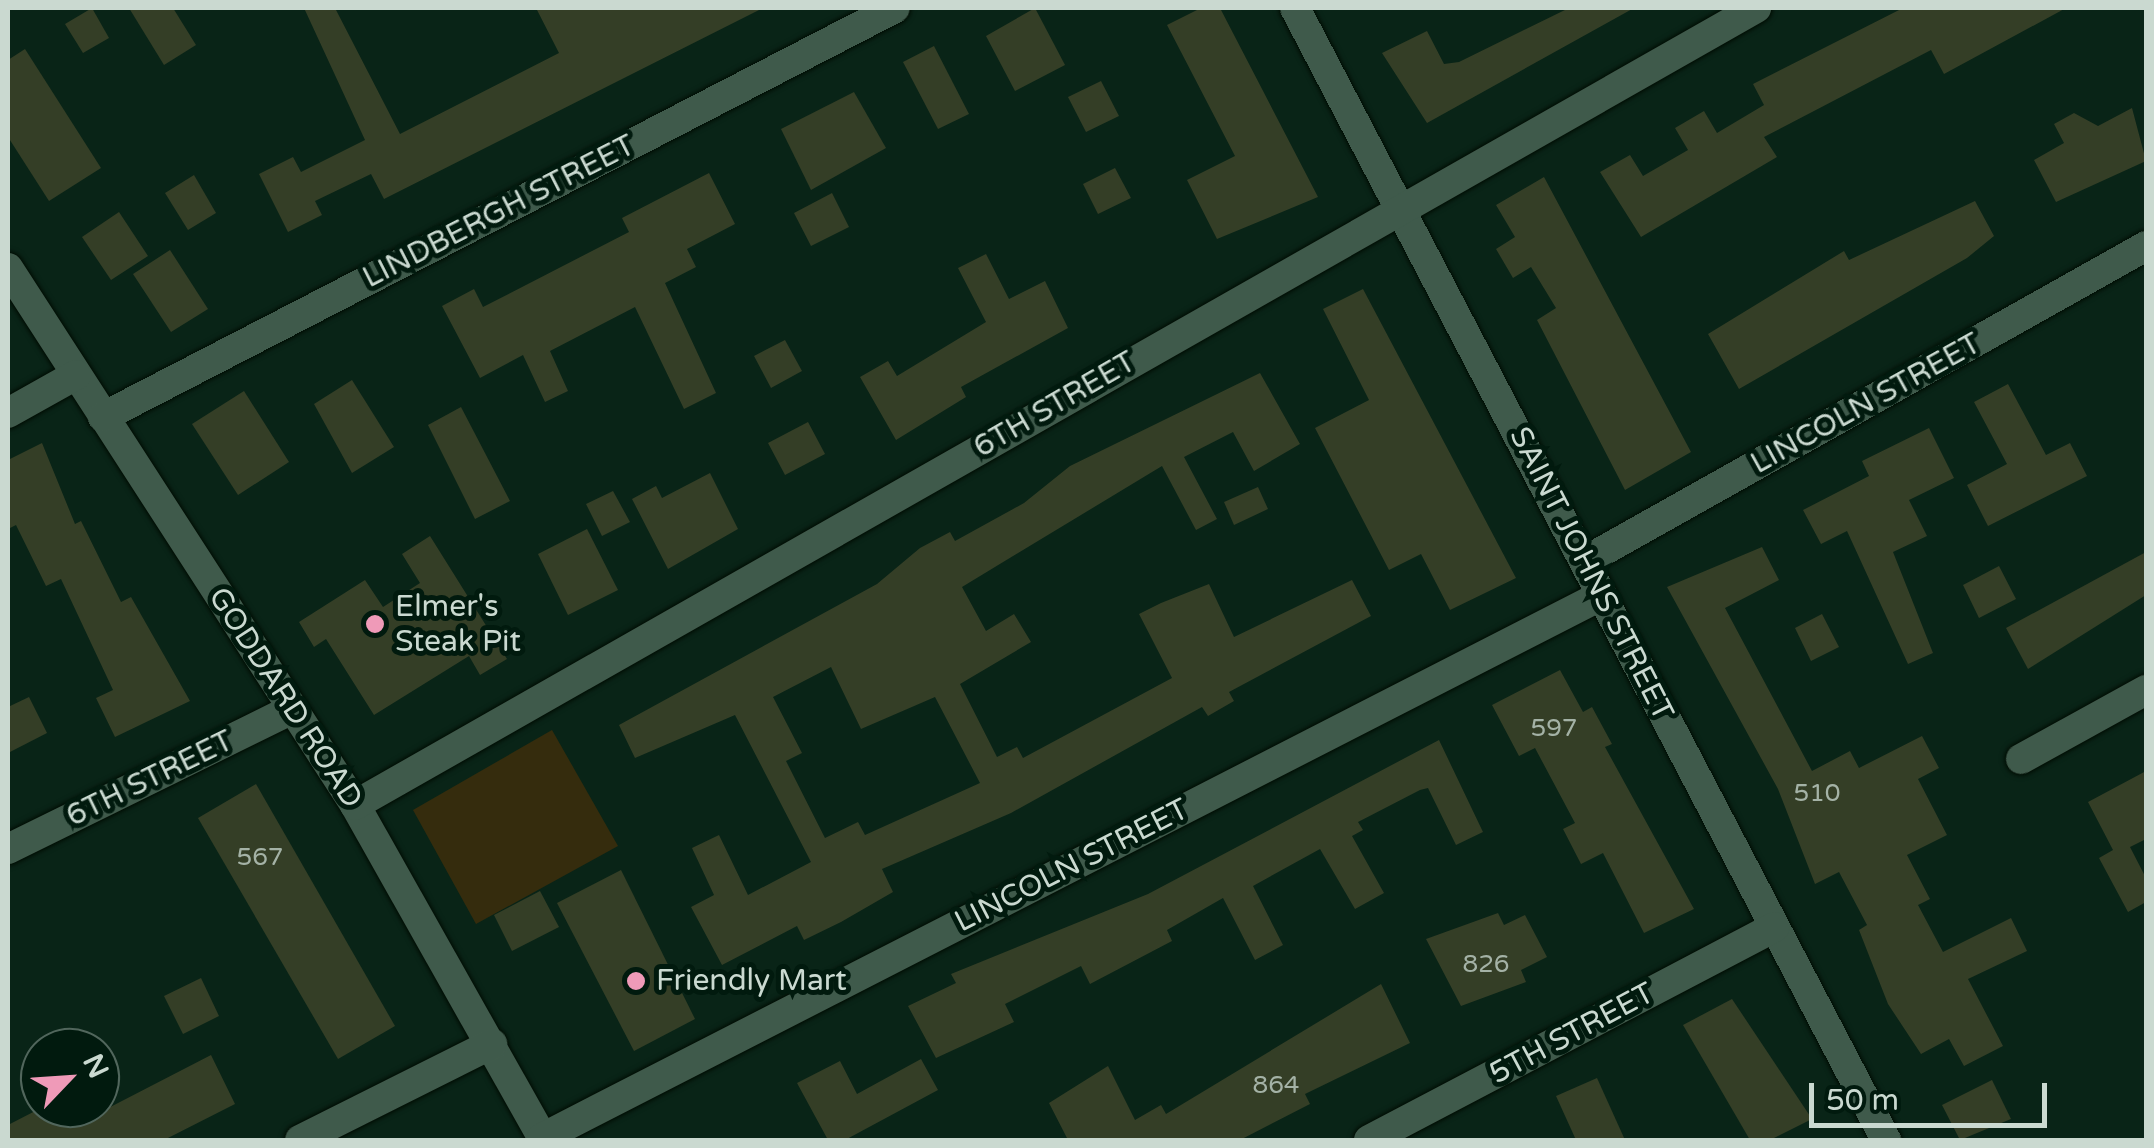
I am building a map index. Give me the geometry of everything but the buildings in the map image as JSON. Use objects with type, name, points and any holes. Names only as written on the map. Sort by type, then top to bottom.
[{"type":"street","name":"LINDBERGH STREET","points":[[103,416],[895,8]]},
{"type":"street","name":"SAINT JOHNS STREET","points":[[1294,8],[1886,1140]]},
{"type":"street","name":"6TH STREET","points":[[355,805],[1399,207],[1756,8]]},
{"type":"street","name":"LINCOLN STREET","points":[[1585,562],[2146,246]]},
{"type":"street","name":"GODDARD ROAD","points":[[8,268],[355,805],[543,1139]]},
{"type":"street","points":[[8,413],[76,375]]},
{"type":"street","name":"LINCOLN STREET","points":[[543,1139],[1602,594]]},
{"type":"street","points":[[2021,759],[2146,690]]},
{"type":"street","name":"6TH STREET","points":[[8,849],[292,709]]},
{"type":"street","name":"5TH STREET","points":[[1369,1140],[1774,927]]},
{"type":"street","points":[[300,1140],[492,1044]]},
{"type":"shaded area","points":[[552,730],[618,846],[476,924],[413,810]]},
{"type":"place","name":"Elmer's Steak Pit","points":[[375,624]]},
{"type":"place","name":"Friendly Mart","points":[[636,981]]}]
